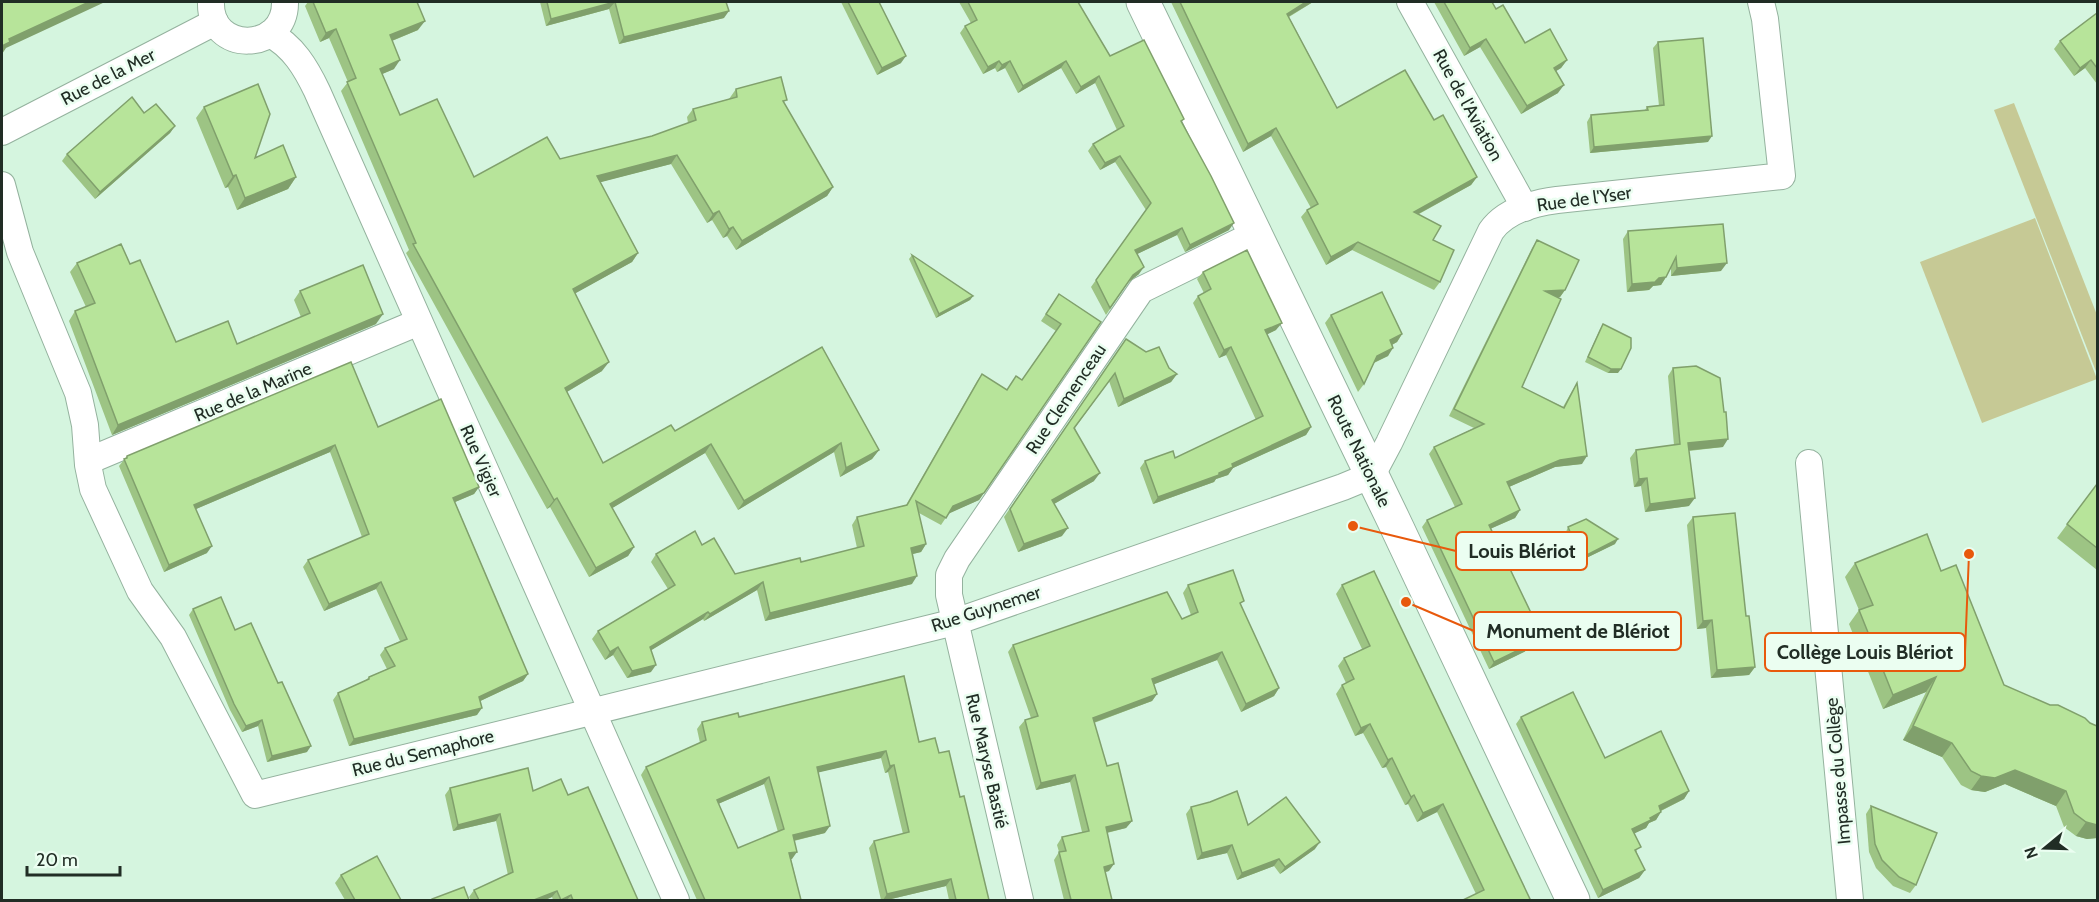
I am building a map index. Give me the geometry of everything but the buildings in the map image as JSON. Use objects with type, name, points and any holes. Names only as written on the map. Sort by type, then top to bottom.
[{"type":"main road","name":"Route Nationale","points":[[1143,2],[1372,475],[1573,900]]},
{"type":"street","points":[[213,12],[225,34],[239,40],[255,41],[270,34],[280,22],[285,2]]},
{"type":"street","name":"Rue de l'Aviation","points":[[1410,2],[1525,208]]},
{"type":"street","name":"Rue de l'Yser","points":[[1372,475],[1491,231],[1504,217],[1525,208],[1557,200],[1782,176],[1765,19],[1761,2]]},
{"type":"street","name":"Rue de la Mer","points":[[2,132],[213,12]]},
{"type":"street","name":"Rue Vigier","points":[[270,34],[288,46],[311,78],[676,900]]},
{"type":"street","points":[[2,185],[20,252],[78,393],[85,424],[87,462]]},
{"type":"street","name":"Rue Clemenceau","points":[[955,622],[949,595],[949,574],[952,567],[1141,290],[1255,234]]},
{"type":"street","name":"Rue de la Marine","points":[[87,462],[419,322]]},
{"type":"street","name":"Rue du Semaphore","points":[[87,462],[93,489],[140,591],[173,637],[255,795],[591,710]]},
{"type":"street","name":"Impasse du Collège","points":[[1809,463],[1850,900]]},
{"type":"street","name":"Rue Guynemer","points":[[591,710],[955,622],[1372,475]]},
{"type":"street","name":"Rue Maryse Bastié","points":[[955,622],[1020,900]]},
{"type":"green space","points":[[2014,103],[2097,315],[2097,374],[1994,110]]},
{"type":"green space","points":[[2035,218],[2097,379],[1982,423],[1920,262]]},
{"type":"place","name":"Louis Blériot","points":[[1353,526]]},
{"type":"place","name":"Collège Louis Blériot","points":[[1969,554]]},
{"type":"place","name":"Monument de Blériot","points":[[1406,602]]}]
